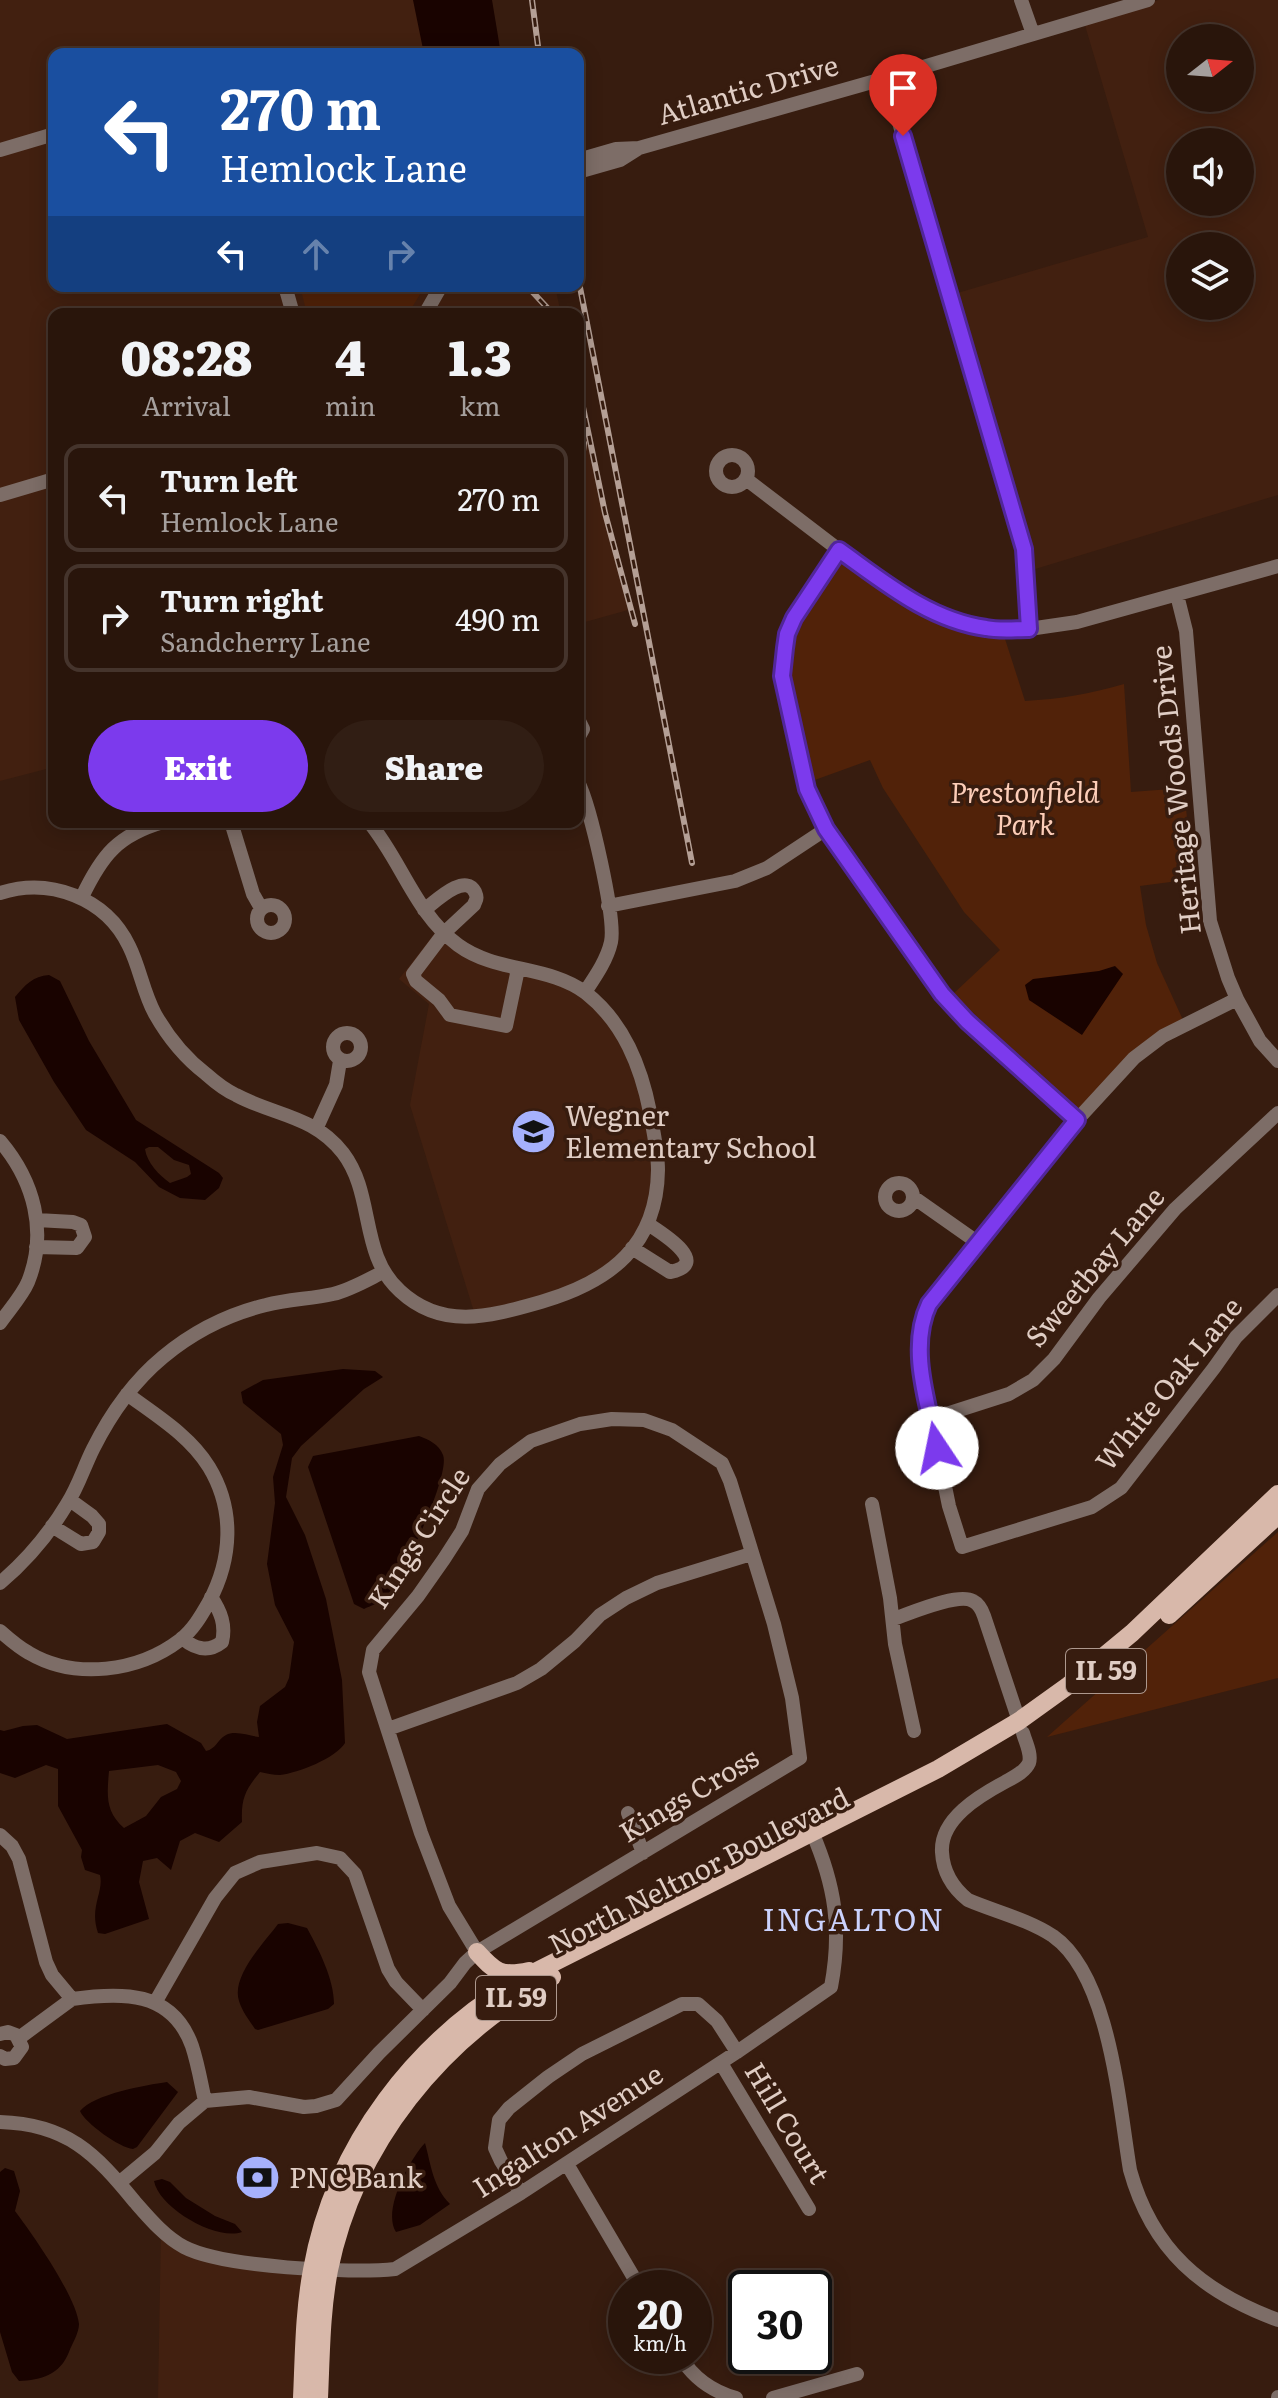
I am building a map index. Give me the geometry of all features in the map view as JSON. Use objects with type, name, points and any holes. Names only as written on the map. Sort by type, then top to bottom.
[{"type":"main road","name":"North Neltnor Boulevard","points":[[1021,1727],[1132,1633],[1278,1494]]},
{"type":"main road","name":"North Neltnor Boulevard","points":[[319,2398],[321,2268],[375,2148],[415,2089],[448,2053],[515,1999],[547,1979],[908,1790],[950,1762],[1070,1700],[1118,1661],[1278,1515]]},
{"type":"main road","name":"North Neltnor Boulevard","points":[[302,2398],[305,2329],[337,2187],[374,2116],[414,2064],[452,2027],[499,1992],[814,1838]]},
{"type":"main road","points":[[484,1948],[495,1971],[504,1974],[547,1966]]},
{"type":"main road","points":[[474,2009],[480,2003],[485,1984],[484,1948]]},
{"type":"street","points":[[1021,0],[1033,34]]},
{"type":"street","name":"Atlantic Drive","points":[[584,158],[616,149],[639,148],[1148,0]]},
{"type":"street","points":[[886,78],[1024,549],[1029,629]]},
{"type":"street","points":[[0,150],[48,136]]},
{"type":"street","name":"Atlantic Drive","points":[[584,170],[620,160],[639,148]]},
{"type":"street","points":[[746,479],[922,608],[987,629],[1029,629],[1077,622],[1278,566]]},
{"type":"street","points":[[0,495],[48,481]]},
{"type":"street","points":[[839,550],[794,618],[787,634],[782,676],[807,789],[826,829],[942,994],[967,1021],[1077,1120]]},
{"type":"street","name":"Heritage Woods Drive","points":[[1177,595],[1186,631],[1210,921],[1237,999],[1260,1041],[1278,1061]]},
{"type":"street","points":[[584,797],[590,812],[612,928],[611,944],[585,992]]},
{"type":"street","points":[[82,897],[108,852],[145,828]]},
{"type":"street","points":[[233,828],[253,894],[261,908]]},
{"type":"street","points":[[0,893],[33,887],[57,890],[82,897],[112,921],[125,938],[156,1015],[194,1064],[235,1095],[317,1127],[343,1154],[357,1176],[364,1198],[371,1244],[383,1272],[400,1292],[422,1307],[453,1316],[490,1316],[579,1289],[604,1276],[632,1248],[648,1224],[656,1195],[656,1147],[640,1071],[627,1041],[585,992],[547,975],[494,963],[460,947],[433,923],[373,828]]},
{"type":"street","points":[[608,906],[735,881],[767,868],[826,829]]},
{"type":"street","points":[[424,910],[455,887],[470,885],[474,891],[474,905],[444,933],[413,974],[416,981],[439,1000],[450,1015],[506,1026],[518,969]]},
{"type":"street","points":[[931,1419],[921,1369],[922,1319],[929,1304],[1077,1120],[1134,1058],[1163,1036],[1237,999]]},
{"type":"street","points":[[317,1127],[336,1085],[340,1061]]},
{"type":"street","name":"Sweetbay Lane","points":[[931,1419],[1009,1394],[1033,1380],[1175,1209],[1278,1113]]},
{"type":"street","points":[[0,1141],[26,1179],[37,1220],[36,1247],[28,1283],[0,1323]]},
{"type":"street","points":[[913,1197],[977,1242]]},
{"type":"street","points":[[36,1247],[77,1248],[85,1237],[81,1225],[73,1222],[37,1220]]},
{"type":"street","points":[[632,1248],[670,1272],[679,1270],[684,1264],[686,1254],[681,1246],[648,1224]]},
{"type":"street","points":[[0,1583],[20,1565],[52,1526],[70,1500],[109,1419],[127,1394],[164,1356],[218,1322],[263,1305],[342,1292],[383,1272]]},
{"type":"street","name":"White Oak Lane","points":[[931,1419],[949,1506],[962,1547],[1092,1507],[1121,1488],[1236,1337],[1278,1295]]},
{"type":"street","points":[[0,1631],[31,1654],[65,1666],[92,1670],[129,1665],[161,1652],[182,1638],[200,1619],[219,1583],[227,1552],[226,1516],[220,1490],[210,1469],[188,1441],[127,1394]]},
{"type":"street","name":"Kings Circle","points":[[388,1729],[369,1672],[373,1650],[444,1559],[462,1531],[478,1489],[500,1464],[531,1441],[580,1424],[612,1419],[644,1420],[672,1430],[722,1463],[775,1629]]},
{"type":"street","points":[[52,1526],[81,1544],[97,1538],[99,1524],[70,1500]]},
{"type":"street","points":[[872,1504],[895,1644],[914,1731]]},
{"type":"street","points":[[484,1948],[449,1906],[421,1833],[388,1729],[517,1683],[541,1669],[600,1615],[657,1583],[751,1554]]},
{"type":"street","points":[[182,1638],[206,1650],[222,1642],[223,1622],[219,1608],[211,1597]]},
{"type":"street","points":[[893,1619],[954,1599],[970,1599],[984,1616],[1030,1757],[1028,1765],[1019,1774],[967,1808],[948,1827],[942,1848],[948,1876],[968,1900],[1041,1930],[1075,1958],[1090,1986],[1109,2045],[1130,2170],[1135,2189],[1154,2230],[1168,2250],[1200,2278],[1238,2304],[1278,2320]]},
{"type":"street","name":"Kings Cross","points":[[205,2101],[249,2097],[304,2107],[336,2100],[484,1948],[800,1758],[792,1698],[775,1629]]},
{"type":"street","points":[[628,1813],[643,1853]]},
{"type":"street","points":[[0,1835],[12,1846],[19,1859],[48,1968],[72,1999]]},
{"type":"street","name":"Ingalton Avenue","points":[[0,2122],[59,2132],[97,2159],[149,2219],[184,2247],[225,2260],[376,2271],[395,2269],[567,2164],[831,1987],[837,1958],[837,1925],[825,1861],[814,1838]]},
{"type":"street","points":[[156,2001],[215,1898],[235,1873],[260,1862],[317,1853],[340,1858],[355,1874],[388,1969],[423,2010]]},
{"type":"street","points":[[19,2038],[72,1999],[126,1995],[156,2001],[186,2034],[205,2101],[179,2123],[155,2153],[119,2183]]},
{"type":"street","points":[[521,2193],[495,2148],[499,2120],[513,2104],[563,2066],[682,2004],[698,2004],[717,2021],[737,2052]]},
{"type":"street","points":[[0,2034],[8,2032],[19,2038],[22,2047],[18,2055],[10,2059],[0,2056]]},
{"type":"street","name":"Hill Court","points":[[721,2063],[809,2209]]},
{"type":"street","points":[[567,2164],[629,2270]]},
{"type":"street","points":[[693,2374],[713,2391],[736,2398]]},
{"type":"street","points":[[773,2398],[857,2374]]},
{"type":"shaded area","points":[[0,0],[490,0],[501,48],[48,48],[48,292],[556,292],[560,308],[48,308],[48,769],[0,781]]},
{"type":"shaded area","points":[[413,0],[492,0],[500,48],[423,48]]},
{"type":"shaded area","points":[[1159,0],[1278,0],[1278,495],[1032,570],[954,294],[1148,237],[1084,22]]},
{"type":"shaded area","points":[[584,415],[628,610],[584,622]]},
{"type":"shaded area","name":"Wegner Elementary School","points":[[437,930],[445,938],[583,995],[605,1016],[634,1063],[654,1160],[645,1222],[611,1266],[577,1287],[475,1315],[410,1105],[429,1004],[399,979]]},
{"type":"shaded area","points":[[1115,966],[1123,974],[1082,1035],[1029,1000],[1025,985],[1033,979],[1099,971]]},
{"type":"shaded area","points":[[49,975],[60,981],[89,1041],[136,1120],[223,1178],[219,1188],[205,1200],[180,1198],[159,1187],[135,1162],[86,1130],[19,1020],[15,997],[30,982]],"holes":[[[158,1147],[174,1160],[189,1165],[191,1174],[170,1183],[166,1180],[146,1154],[145,1149]]]},
{"type":"shaded area","points":[[343,1369],[375,1371],[383,1377],[364,1389],[301,1446],[292,1458],[286,1497],[305,1535],[326,1599],[342,1680],[345,1743],[325,1759],[296,1771],[280,1775],[260,1772],[245,1795],[242,1822],[219,1842],[195,1833],[180,1841],[171,1870],[157,1858],[143,1861],[139,1882],[149,1919],[105,1934],[98,1933],[95,1915],[100,1875],[85,1870],[82,1850],[58,1806],[58,1769],[46,1765],[15,1778],[0,1773],[0,1730],[37,1725],[67,1739],[167,1724],[201,1743],[206,1751],[230,1734],[259,1737],[257,1722],[260,1706],[285,1687],[294,1642],[275,1605],[267,1564],[275,1503],[273,1477],[283,1445],[281,1434],[243,1403],[241,1392],[263,1380]],"holes":[[[158,1765],[176,1772],[181,1781],[177,1789],[161,1797],[146,1816],[124,1828],[118,1822],[110,1809],[109,1771]]]},
{"type":"shaded area","points":[[419,1436],[436,1445],[443,1455],[440,1483],[423,1527],[392,1588],[383,1600],[364,1609],[354,1604],[308,1467],[313,1456]]},
{"type":"shaded area","points":[[278,1924],[307,1928],[329,1975],[334,2004],[328,2009],[258,2030],[240,2005],[240,1981],[250,1960]]},
{"type":"shaded area","points":[[167,2082],[178,2092],[133,2149],[104,2134],[80,2111],[108,2095]]},
{"type":"shaded area","points":[[425,2143],[436,2183],[450,2204],[420,2225],[396,2232],[392,2212],[399,2186]]},
{"type":"shaded area","points":[[5,2168],[14,2171],[20,2191],[15,2211],[62,2282],[79,2324],[65,2360],[55,2371],[19,2381],[12,2372],[0,2332],[0,2172]]},
{"type":"shaded area","points":[[162,2179],[215,2216],[235,2224],[242,2232],[218,2232],[190,2220],[166,2202],[158,2191],[154,2181]]},
{"type":"shaded area","points":[[161,2230],[184,2247],[312,2268],[306,2398],[158,2398]]},
{"type":"green space","points":[[302,292],[421,292],[412,308],[306,308]]},
{"type":"green space","name":"Prestonfield Park","points":[[844,558],[951,627],[1005,639],[1025,701],[1075,696],[1124,684],[1131,792],[1184,788],[1193,879],[1140,886],[1146,925],[1157,963],[1183,1020],[1077,1111],[953,994],[1000,950],[964,912],[883,788],[870,760],[812,781],[791,682],[793,643],[808,606]]},
{"type":"green space","points":[[1278,1532],[1278,1678],[1047,1737]]},
{"type":"railway","points":[[532,0],[538,48]]},
{"type":"railway","points":[[533,292],[547,308]]},
{"type":"railway","points":[[581,292],[692,863]]},
{"type":"railway","points":[[584,412],[605,513],[635,624]]},
{"type":"place","name":"Wegner Elementary School","points":[[534,1132]]},
{"type":"place","name":"PNC Bank","points":[[258,2178]]},
{"type":"district","name":"INGALTON","points":[[854,1921]]},
{"type":"route","points":[[903,136],[1024,549],[1029,629],[987,629],[922,608],[839,550],[794,618],[787,634],[782,676],[807,789],[826,829],[942,994],[967,1021],[1077,1120],[977,1242],[929,1304],[922,1319],[921,1369],[937,1448]]}]
